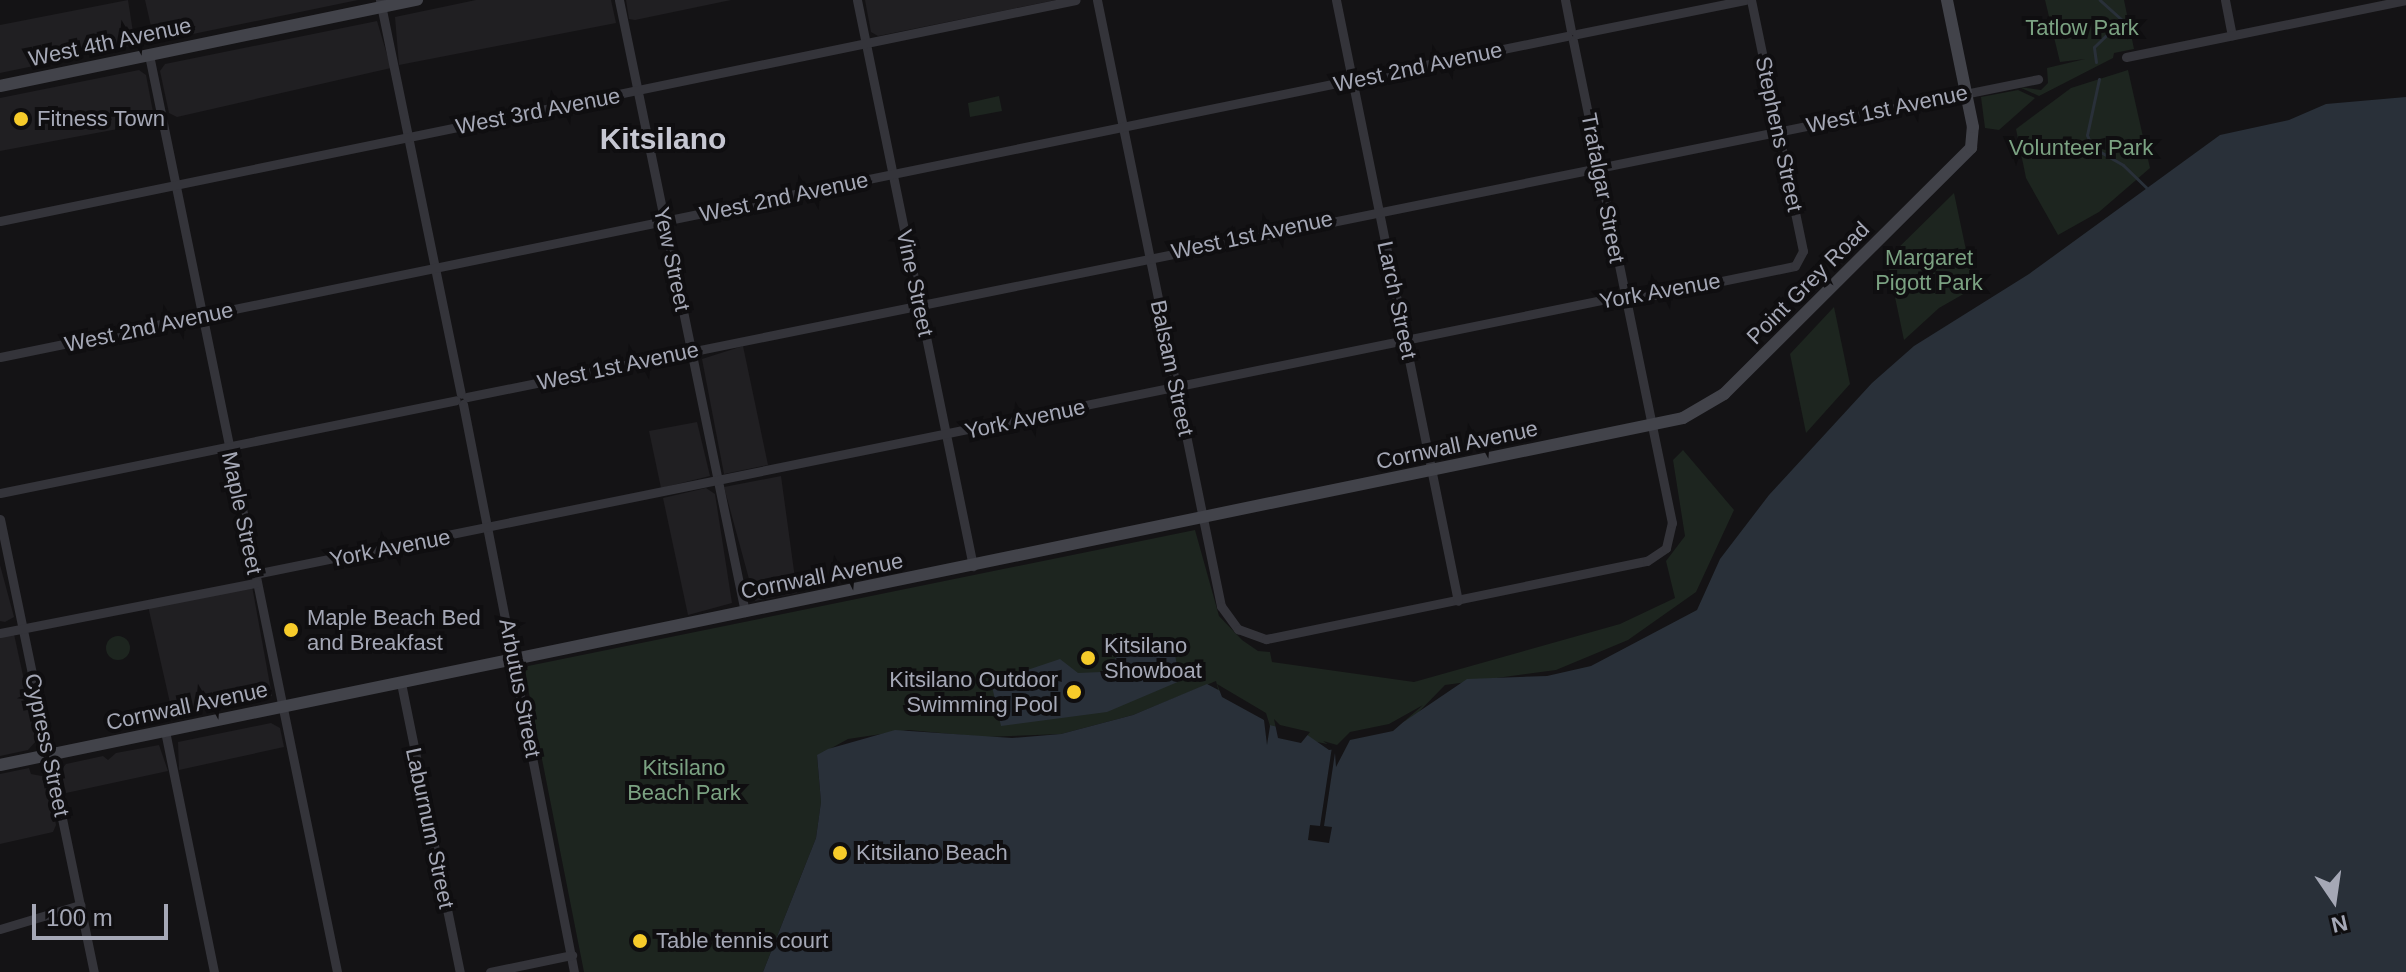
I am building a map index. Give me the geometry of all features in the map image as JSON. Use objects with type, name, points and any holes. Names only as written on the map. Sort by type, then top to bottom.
[{"type":"main road","name":"West 4th Avenue","points":[[0,86],[381,4],[417,0]]},
{"type":"main road","points":[[1947,0],[1966,92]]},
{"type":"main road","name":"Point Grey Road","points":[[1652,425],[1692,414],[1724,394],[1974,143],[1966,92]]},
{"type":"main road","name":"Cornwall Avenue","points":[[0,765],[1652,425]]},
{"type":"street","name":"Yew Street","points":[[619,0],[745,612]]},
{"type":"street","name":"Vine Street","points":[[857,0],[973,566]]},
{"type":"street","name":"West 3rd Avenue","points":[[0,221],[1076,0]]},
{"type":"street","name":"Balsam Street","points":[[1097,0],[1221,606],[1245,633],[1274,639],[1458,601]]},
{"type":"street","name":"Larch Street","points":[[1336,0],[1458,601]]},
{"type":"street","name":"Trafalgar Street","points":[[1458,601],[1647,561],[1666,548],[1672,523],[1565,0]]},
{"type":"street","name":"West 2nd Avenue","points":[[0,357],[1748,0]]},
{"type":"street","name":"Stephens Street","points":[[1748,0],[1803,251],[1795,266]]},
{"type":"street","points":[[2225,0],[2232,35]]},
{"type":"street","points":[[2126,57],[2405,0]]},
{"type":"street","name":"Arbutus Street","points":[[381,4],[574,972]]},
{"type":"street","name":"Maple Street","points":[[149,55],[337,972]]},
{"type":"street","name":"West 1st Avenue","points":[[0,493],[1149,256],[2038,79]]},
{"type":"street","name":"York Avenue","points":[[0,633],[1176,388],[1795,266]]},
{"type":"street","name":"Cypress Street","points":[[0,519],[94,972]]},
{"type":"street","name":"Laburnum Street","points":[[401,683],[460,972]]},
{"type":"street","points":[[165,731],[214,972]]},
{"type":"street","points":[[0,929],[80,905]]},
{"type":"street","points":[[490,972],[572,955]]},
{"type":"shaded area","points":[[128,0],[135,45],[0,73],[0,25]]},
{"type":"shaded area","points":[[145,0],[358,0],[159,41],[153,35]]},
{"type":"shaded area","points":[[476,0],[611,0],[616,23],[399,65],[395,17]]},
{"type":"shaded area","points":[[626,0],[731,0],[635,20],[629,19]]},
{"type":"shaded area","points":[[865,0],[1056,0],[878,36],[871,32]]},
{"type":"shaded area","points":[[377,21],[391,68],[177,117],[169,113],[160,71],[165,64]]},
{"type":"shaded area","points":[[139,70],[146,75],[154,117],[150,123],[0,151],[0,98]]},
{"type":"shaded area","points":[[2406,97],[2406,972],[763,972],[816,838],[821,802],[817,755],[828,749],[895,730],[1012,738],[1061,734],[1133,715],[1207,684],[1251,707],[1269,725],[1303,732],[1329,750],[1337,749],[1343,741],[1405,721],[1467,679],[1547,676],[1591,666],[1697,610],[1720,559],[1769,495],[1872,383],[1914,346],[2029,274],[2220,135],[2289,120],[2326,104]]},
{"type":"shaded area","points":[[743,346],[768,465],[724,474],[702,359]]},
{"type":"shaded area","points":[[697,422],[710,476],[661,488],[649,431]]},
{"type":"shaded area","points":[[781,476],[797,593],[755,601],[724,487]]},
{"type":"shaded area","points":[[706,488],[715,494],[732,603],[688,615],[663,498]]},
{"type":"shaded area","points":[[0,565],[14,617],[5,622],[0,621]]},
{"type":"shaded area","points":[[252,586],[272,696],[173,716],[148,606]]},
{"type":"shaded area","points":[[14,634],[37,740],[28,750],[0,756],[0,637]]},
{"type":"shaded area","name":"Kitsilano Outdoor Swimming Pool","points":[[1120,654],[1175,655],[1180,681],[1107,712],[1001,726],[991,682],[1060,659],[1078,673],[1101,672]]},
{"type":"shaded area","points":[[271,723],[280,728],[284,747],[179,770],[178,742]]},
{"type":"shaded area","points":[[159,745],[168,771],[66,793],[61,770],[66,764],[103,756],[108,760],[116,753]]},
{"type":"shaded area","points":[[29,768],[31,774],[47,777],[56,825],[53,832],[0,844],[0,774]]},
{"type":"green space","name":"Tatlow Park","points":[[2045,0],[2124,0],[2134,49],[2114,53],[2113,58],[2039,96],[2019,87],[2041,90],[2048,83],[2047,68],[2085,59],[2060,62]]},
{"type":"green space","name":"Volunteer Park","points":[[2128,70],[2150,168],[2099,212],[2058,235],[2026,178],[2016,129],[2071,88]]},
{"type":"green space","points":[[2018,90],[2035,98],[1999,130],[1985,128],[1981,97]]},
{"type":"green space","points":[[999,96],[1002,111],[970,117],[968,103]]},
{"type":"green space","name":"Margaret Pigott Park","points":[[1954,193],[1974,288],[1939,308],[1904,340],[1887,259]]},
{"type":"green space","points":[[1834,307],[1850,384],[1806,433],[1790,354]]},
{"type":"green space","name":"Kitsilano Beach Park","points":[[1683,450],[1734,510],[1696,592],[1628,640],[1556,670],[1445,685],[1410,721],[1342,747],[1268,732],[1219,693],[1216,681],[1133,715],[1061,734],[985,737],[908,730],[848,739],[817,756],[821,802],[816,838],[763,972],[584,972],[525,673],[528,666],[1195,530],[1219,616],[1242,640],[1258,651],[1270,652],[1272,662],[1414,682],[1620,624],[1675,598],[1666,561],[1685,536],[1673,460]]},
{"type":"green space","points":[[118,636],[127,639],[130,648],[127,657],[118,660],[109,657],[106,648],[109,639]]},
{"type":"pier","points":[[1217,684],[1266,713],[1270,726],[1267,745],[1264,720],[1222,697]]},
{"type":"pier","points":[[1423,705],[1393,731],[1350,740],[1336,767],[1335,753],[1324,826],[1332,827],[1329,843],[1308,840],[1310,825],[1320,826],[1332,747],[1323,741],[1337,745],[1350,732],[1389,724]]},
{"type":"pier","points":[[1274,719],[1280,725],[1310,732],[1301,743],[1278,738]]},
{"type":"waterway","points":[[2096,62],[2094,47],[2122,20],[2100,0]]},
{"type":"waterway","points":[[2099,79],[2087,135],[2092,147],[2123,165],[2146,187]]},
{"type":"place","name":"Fitness Town","points":[[21,119]]},
{"type":"place","name":"Maple Beach Bed and Breakfast","points":[[291,630]]},
{"type":"place","name":"Kitsilano Showboat","points":[[1088,658]]},
{"type":"place","name":"Kitsilano Outdoor Swimming Pool","points":[[1074,692]]},
{"type":"place","name":"Kitsilano Beach","points":[[840,853]]},
{"type":"place","name":"Table tennis court","points":[[640,941]]},
{"type":"district","name":"Kitsilano","points":[[663,139]]}]
